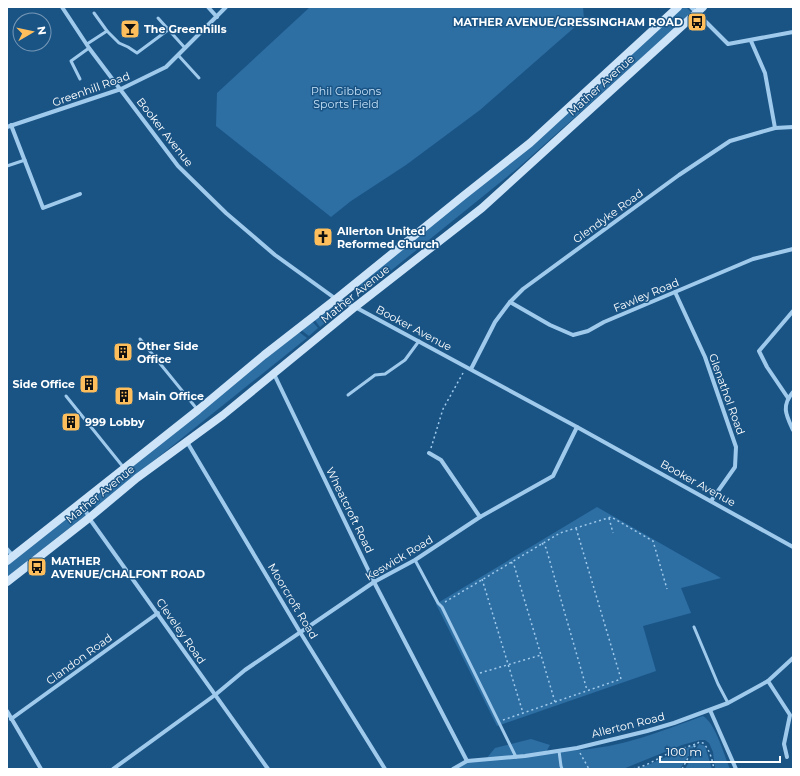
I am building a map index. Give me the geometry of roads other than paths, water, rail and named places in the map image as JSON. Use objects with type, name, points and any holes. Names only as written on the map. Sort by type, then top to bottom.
[{"type":"main road","name":"Mather Avenue","points":[[10,559],[530,143],[678,7]]},
{"type":"main road","name":"Mather Avenue","points":[[7,582],[89,518],[136,478],[223,416],[355,307],[482,208],[553,142],[582,118],[697,9]]},
{"type":"street","name":"Booker Avenue","points":[[62,7],[88,46],[178,166],[226,213],[274,255],[336,299],[355,307],[471,368],[793,547]]},
{"type":"street","points":[[208,7],[217,17]]},
{"type":"street","name":"Greenhill Road","points":[[9,126],[121,90],[166,67],[226,7]]},
{"type":"street","points":[[697,9],[728,44],[793,32]]},
{"type":"street","points":[[750,41],[765,73],[775,128]]},
{"type":"street","points":[[9,126],[43,208],[80,194]]},
{"type":"street","name":"Glendyke Road","points":[[471,368],[495,322],[510,302],[523,289],[678,175],[730,141],[775,128],[793,127]]},
{"type":"street","name":"Fawley Road","points":[[510,302],[550,325],[573,335],[588,331],[604,322],[753,259],[793,249]]},
{"type":"street","name":"Glenathol Road","points":[[675,292],[705,357],[736,447],[735,467],[711,501]]},
{"type":"street","points":[[788,398],[767,367],[759,351],[793,311]]},
{"type":"street","name":"Wheatcroft Road","points":[[274,373],[374,582],[467,761]]},
{"type":"street","points":[[793,392],[786,403],[786,416],[793,430]]},
{"type":"street","name":"Keswick Road","points":[[113,769],[215,695],[245,670],[374,582],[415,560],[480,517],[553,476],[577,427]]},
{"type":"street","name":"Moorcroft Road","points":[[187,442],[300,632],[384,769]]},
{"type":"street","points":[[429,453],[441,460],[480,517]]},
{"type":"street","name":"Cleveley Road","points":[[82,501],[89,518],[268,769]]},
{"type":"street","points":[[7,549],[10,559]]},
{"type":"street","name":"Clandon Road","points":[[11,719],[158,613]]},
{"type":"street","name":"Allerton Road","points":[[453,769],[467,761],[516,757],[559,751],[647,731],[728,703],[768,681],[793,658]]},
{"type":"street","points":[[768,681],[790,715],[784,744],[787,757]]},
{"type":"street","points":[[710,710],[736,769]]},
{"type":"street","points":[[7,711],[41,769]]},
{"type":"lane","points":[[94,13],[107,31],[119,43],[137,53],[168,30]]},
{"type":"lane","points":[[158,18],[185,48]]},
{"type":"lane","points":[[80,80],[71,61],[107,31]]},
{"type":"lane","points":[[178,55],[199,78]]},
{"type":"lane","points":[[7,166],[24,160]]},
{"type":"lane","points":[[140,339],[198,410]]},
{"type":"lane","points":[[348,395],[375,375],[384,374],[405,360],[419,341]]},
{"type":"lane","points":[[66,396],[124,468]]},
{"type":"lane","points":[[415,560],[476,675],[516,757]]},
{"type":"lane","points":[[694,627],[718,684],[728,703]]},
{"type":"lane","points":[[559,751],[562,769]]},
{"type":"place","name":"MATHER AVENUE/GRESSINGHAM ROAD","points":[[697,22]]},
{"type":"place","name":"The Greenhills","points":[[130,29]]},
{"type":"place","name":"Allerton United Reformed Church","points":[[323,237]]},
{"type":"place","name":"Other Side Office","points":[[123,352]]},
{"type":"place","name":"Side Office","points":[[89,384]]},
{"type":"place","name":"Main Office","points":[[124,396]]},
{"type":"place","name":"999 Lobby","points":[[71,422]]},
{"type":"place","name":"MATHER AVENUE/CHALFONT ROAD","points":[[37,567]]},
{"type":"park label","name":"Phil Gibbons Sports Field","points":[[346,97]]}]
